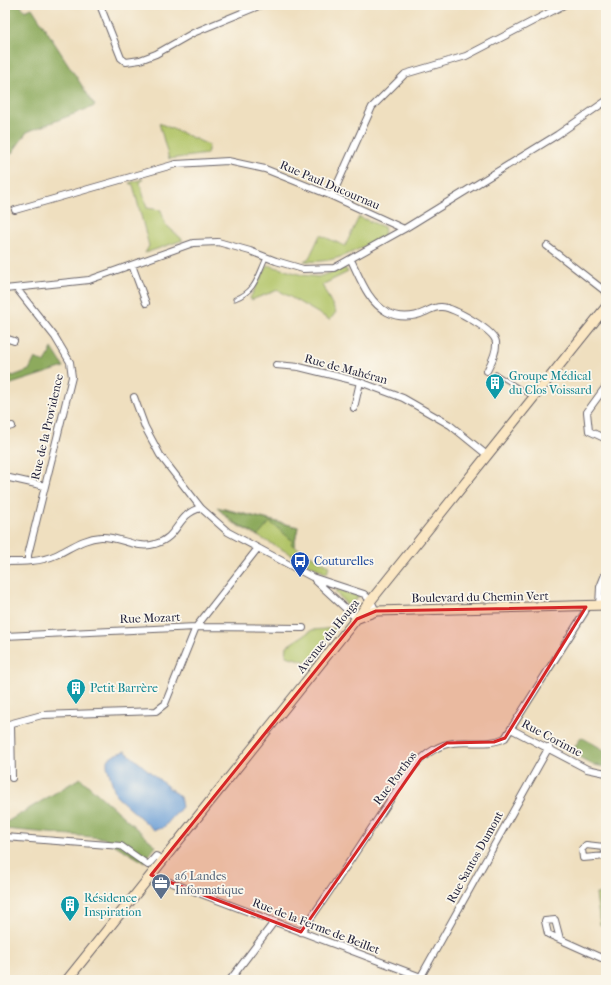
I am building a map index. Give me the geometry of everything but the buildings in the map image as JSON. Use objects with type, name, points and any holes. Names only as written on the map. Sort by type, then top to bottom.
[{"type":"main road","name":"Avenue du Houga","points":[[67,980],[606,307]]},
{"type":"main road","name":"Boulevard du Chemin Vert","points":[[357,619],[376,611],[586,607],[603,605]]},
{"type":"street","points":[[100,5],[121,58],[126,62],[140,60],[156,54],[193,33],[261,5]]},
{"type":"street","points":[[332,196],[372,107],[405,74],[420,68],[452,62],[466,56],[564,5]]},
{"type":"street","points":[[5,289],[17,289],[46,284],[89,280],[193,243],[218,242],[250,251],[266,258],[303,268],[334,268],[352,260],[404,229],[557,135],[606,101]]},
{"type":"street","name":"Rue Paul Ducournau","points":[[15,210],[176,164],[228,161],[265,169],[332,196],[404,229]]},
{"type":"street","points":[[547,246],[606,292]]},
{"type":"street","points":[[352,260],[374,302],[386,312],[401,317],[420,314],[432,308],[442,307],[489,331],[496,340],[496,346],[487,371]]},
{"type":"street","points":[[132,265],[146,303]]},
{"type":"street","name":"Rue de la Providence","points":[[17,289],[55,337],[71,365],[72,377],[28,555],[28,561]]},
{"type":"street","points":[[5,338],[14,341]]},
{"type":"street","name":"Rue de Mahéran","points":[[276,365],[299,367],[360,382],[403,398],[450,425],[487,455]]},
{"type":"street","points":[[354,408],[360,382]]},
{"type":"street","points":[[606,386],[587,412],[589,431],[606,439]]},
{"type":"street","points":[[134,397],[145,427],[160,455],[201,508],[228,532],[312,577],[356,590],[364,594],[371,601],[376,611]]},
{"type":"street","points":[[5,428],[12,426]]},
{"type":"street","points":[[5,477],[45,486]]},
{"type":"street","points":[[5,562],[47,559],[83,540],[102,537],[146,546],[155,544],[165,540],[174,533],[184,515],[201,508]]},
{"type":"street","name":"Rue Mozart","points":[[5,636],[196,627],[258,548]]},
{"type":"street","points":[[603,605],[600,588],[606,572]]},
{"type":"street","points":[[312,577],[357,619]]},
{"type":"street","name":"Rue Porthos","points":[[301,932],[399,787],[421,759],[433,750],[447,743],[499,741],[505,738],[585,612],[586,607]]},
{"type":"street","points":[[12,778],[8,725],[42,715],[156,711],[165,704],[196,627],[303,628]]},
{"type":"street","name":"Rue Corinne","points":[[511,729],[549,747],[586,769],[606,773]]},
{"type":"street","name":"Rue Santos Dumont","points":[[420,978],[549,747]]},
{"type":"street","points":[[5,837],[121,846],[148,865],[156,856],[163,860]]},
{"type":"street","name":"Rue de la Ferme de Beillet","points":[[151,875],[420,978],[429,980]]},
{"type":"street","points":[[230,980],[274,922]]},
{"type":"street","points":[[560,939],[606,960]]},
{"type":"lane","points":[[235,299],[246,295],[252,289],[266,258]]},
{"type":"lane","points":[[496,374],[534,397]]},
{"type":"highlighted area","points":[[586,607],[505,738],[494,742],[447,743],[421,759],[301,932],[151,875],[357,619],[376,611]]},
{"type":"green space","points":[[5,5],[20,5],[25,11],[32,8],[95,106],[27,132],[12,153],[5,155]]},
{"type":"green space","points":[[159,123],[209,145],[207,154],[169,159]]},
{"type":"green space","points":[[143,179],[140,183],[147,208],[161,210],[165,224],[183,240],[145,253],[149,246],[133,185],[129,183]]},
{"type":"green space","points":[[359,217],[384,227],[385,231],[383,236],[354,251],[336,258],[304,261],[309,258],[320,235],[345,246]]},
{"type":"green space","points":[[268,265],[302,275],[318,277],[345,268],[348,272],[322,285],[336,312],[330,320],[278,290],[251,300],[250,298]]},
{"type":"green space","points":[[52,348],[64,367],[5,386],[5,372],[13,376],[29,370],[35,358],[45,363]]},
{"type":"green space","points":[[217,507],[298,527],[294,546],[329,566],[327,574],[230,521]]},
{"type":"green space","points":[[217,508],[298,527],[294,546],[291,544],[293,541],[270,522],[258,536],[234,522]]},
{"type":"green space","points":[[336,590],[359,596],[349,607],[336,593]]},
{"type":"green space","points":[[336,628],[311,663],[286,656],[287,646],[312,630]]},
{"type":"green space","points":[[581,737],[606,751],[606,767],[594,765],[571,753]]},
{"type":"green space","points":[[80,778],[156,846],[144,862],[103,838],[5,829],[5,823]]},
{"type":"green space","points":[[606,893],[606,924],[600,925],[596,894]]},
{"type":"water","points":[[125,751],[180,797],[182,807],[163,828],[154,830],[116,796],[107,766],[107,760],[116,754]]},
{"type":"place","name":"Groupe Médical du Clos Voissard","points":[[495,400]]},
{"type":"place","name":"Couturelles","points":[[300,578]]},
{"type":"place","name":"Petit Barrère","points":[[76,705]]},
{"type":"place","name":"a6 Landes Informatique","points":[[161,900]]},
{"type":"place","name":"Résidence Inspiration","points":[[70,922]]}]
